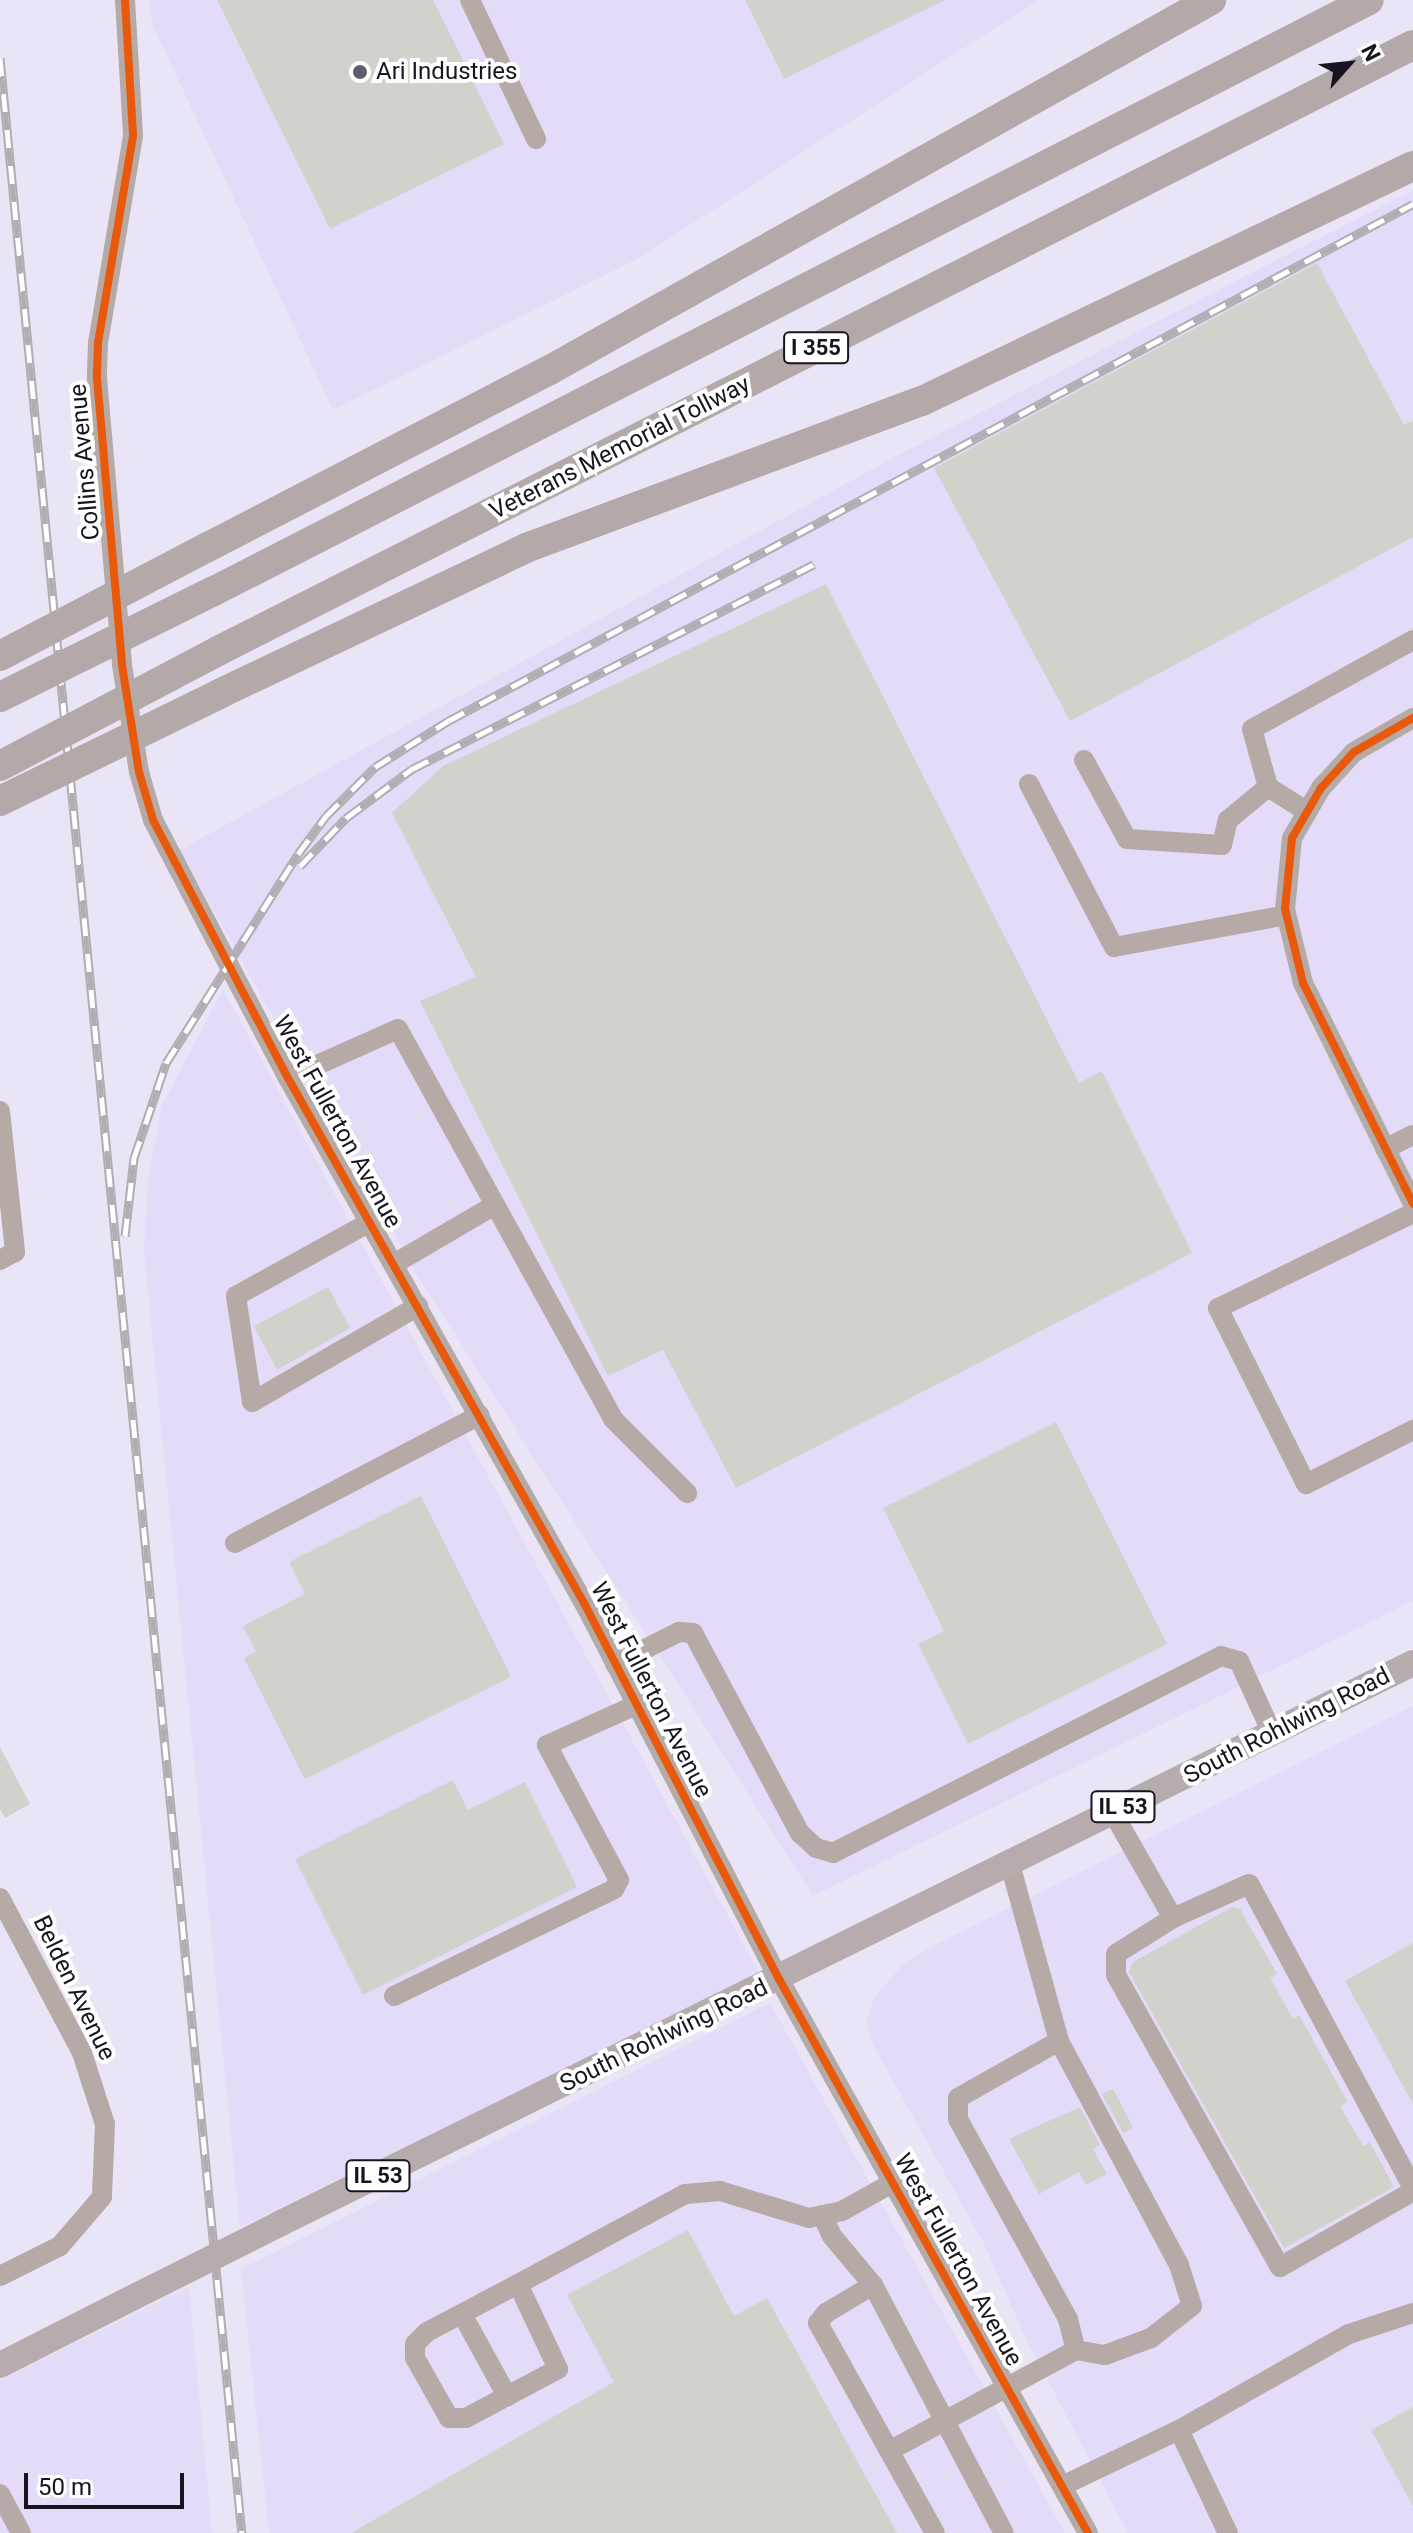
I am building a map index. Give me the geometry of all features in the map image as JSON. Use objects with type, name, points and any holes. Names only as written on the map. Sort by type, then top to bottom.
[{"type":"highway","points":[[0,656],[548,371],[1211,0]]},
{"type":"highway","name":"I 355","points":[[0,697],[214,591],[1369,0]]},
{"type":"highway","name":"Veterans Memorial Tollway","points":[[0,766],[218,651],[1413,45]]},
{"type":"highway","points":[[0,801],[526,548],[922,401],[1413,166]]},
{"type":"main road","name":"South Rohlwing Road","points":[[0,2365],[1413,1663]]},
{"type":"street","name":"Collins Avenue","points":[[125,0],[133,136],[98,343],[97,378],[122,665],[139,772],[174,867]]},
{"type":"street","points":[[470,0],[536,139]]},
{"type":"street","points":[[1306,811],[1268,787],[1252,729],[1413,640]]},
{"type":"street","points":[[1413,718],[1354,752],[1306,811],[1292,838],[1286,915],[1303,983],[1413,1204]]},
{"type":"street","points":[[1084,760],[1127,839],[1222,845],[1228,820],[1268,787]]},
{"type":"street","points":[[1029,784],[1114,947],[1286,915]]},
{"type":"street","name":"West Fullerton Avenue","points":[[174,867],[288,1078],[480,1415],[615,1664],[779,1979],[1088,2533]]},
{"type":"street","points":[[288,1078],[398,1029],[613,1419],[687,1493]]},
{"type":"street","points":[[0,1111],[7,1256]]},
{"type":"street","points":[[1385,1149],[1413,1135]]},
{"type":"street","points":[[394,1264],[495,1205]]},
{"type":"street","points":[[1413,1213],[1218,1308],[1306,1484],[1413,1430]]},
{"type":"street","points":[[370,1222],[236,1296],[252,1402],[418,1306]]},
{"type":"street","points":[[235,1543],[480,1415]]},
{"type":"street","points":[[615,1664],[679,1632],[693,1633],[800,1833],[816,1848],[833,1853],[1221,1656],[1239,1661],[1272,1733]]},
{"type":"street","points":[[394,1996],[614,1889],[619,1880],[547,1745],[636,1705]]},
{"type":"street","points":[[1113,1813],[1173,1918]]},
{"type":"street","points":[[889,2451],[1076,2350],[1105,2355],[1151,2338],[1192,2306],[1179,2265],[1059,2041],[1010,1864]]},
{"type":"street","points":[[1249,1884],[1413,2189],[1280,2267],[1116,1975],[1116,1954],[1173,1918],[1249,1884]]},
{"type":"street","name":"Belden Avenue","points":[[0,1898],[82,2053],[105,2124],[102,2197],[60,2246],[0,2276]]},
{"type":"street","points":[[1059,2041],[958,2098],[958,2119],[1068,2319],[1076,2350]]},
{"type":"street","points":[[518,2284],[558,2369],[466,2418],[449,2418],[415,2358],[415,2344],[427,2332],[685,2194],[720,2191],[809,2218],[842,2211],[892,2183]]},
{"type":"street","points":[[822,2215],[832,2236],[873,2285],[1004,2533]]},
{"type":"street","points":[[873,2285],[818,2323],[935,2533]]},
{"type":"street","points":[[1062,2486],[1179,2430],[1349,2334],[1413,2313]]},
{"type":"street","points":[[462,2314],[507,2396]]},
{"type":"street","points":[[1179,2430],[1228,2533]]},
{"type":"street","points":[[0,2494],[21,2533]]},
{"type":"shaded area","points":[[149,0],[1038,0],[639,258],[333,410],[153,26]]},
{"type":"shaded area","points":[[1413,190],[1413,1601],[813,1896],[414,1270],[180,850],[898,455]]},
{"type":"shaded area","points":[[223,989],[759,1973],[240,2227],[144,1253],[148,1180],[162,1105]]},
{"type":"shaded area","points":[[1413,1706],[1413,2533],[1128,2533],[1025,2337],[984,2244],[873,2045],[866,2021],[875,1997],[903,1964],[933,1946]]},
{"type":"shaded area","points":[[770,2003],[1065,2533],[269,2533],[241,2269]]},
{"type":"shaded area","points":[[189,2287],[212,2533],[0,2533],[0,2380]]},
{"type":"building","name":"Ari Industries","points":[[217,0],[433,0],[504,144],[330,229]]},
{"type":"building","points":[[745,0],[945,0],[784,79]]},
{"type":"building","points":[[1317,263],[1404,425],[1413,420],[1413,537],[1070,721],[934,468]]},
{"type":"building","points":[[826,584],[1079,1083],[1102,1071],[1192,1253],[736,1488],[663,1350],[608,1376],[420,1001],[476,977],[392,813],[443,766]]},
{"type":"building","points":[[328,1287],[350,1328],[277,1370],[254,1326]]},
{"type":"building","points":[[1056,1422],[1167,1644],[968,1744],[918,1644],[944,1631],[883,1508]]},
{"type":"building","points":[[421,1496],[511,1677],[305,1779],[244,1658],[256,1652],[243,1626],[305,1594],[289,1562]]},
{"type":"building","points":[[0,1747],[30,1804],[5,1818],[0,1809]]},
{"type":"building","points":[[453,1780],[468,1810],[525,1782],[577,1887],[363,1995],[295,1859]]},
{"type":"building","points":[[1232,1907],[1240,1909],[1277,1974],[1270,1978],[1293,2019],[1299,2015],[1348,2102],[1340,2106],[1363,2146],[1370,2142],[1394,2187],[1284,2248],[1129,1972],[1133,1962]]},
{"type":"building","points":[[1413,1943],[1413,2104],[1345,1981]]},
{"type":"building","points":[[1113,2089],[1133,2127],[1123,2133],[1102,2094]]},
{"type":"building","points":[[1080,2107],[1100,2145],[1093,2149],[1107,2174],[1086,2185],[1079,2172],[1039,2194],[1009,2139]]},
{"type":"building","points":[[688,2230],[734,2316],[767,2298],[897,2533],[351,2533],[614,2382],[567,2295]]},
{"type":"building","points":[[1413,2407],[1413,2506],[1371,2430]]},
{"type":"railway","points":[[0,58],[242,2533]]},
{"type":"railway","points":[[125,1236],[134,1158],[166,1063],[298,854],[326,816],[375,767],[448,721],[1413,204]]},
{"type":"railway","points":[[300,866],[346,818],[412,769],[814,564]]},
{"type":"cycle path","points":[[125,0],[133,136],[98,343],[97,378],[122,665],[139,772],[153,820],[288,1078],[584,1603],[779,1979],[1088,2533]]},
{"type":"cycle path","points":[[1413,718],[1354,752],[1321,788],[1292,838],[1285,909],[1303,983],[1413,1204]]},
{"type":"place","name":"Ari Industries","points":[[360,72]]}]
